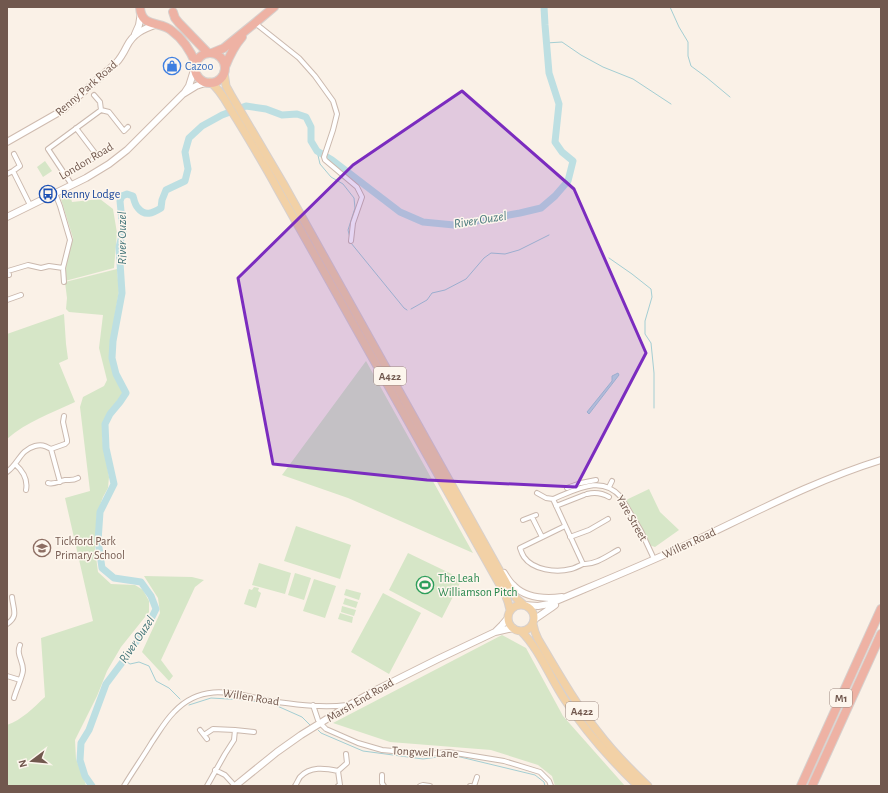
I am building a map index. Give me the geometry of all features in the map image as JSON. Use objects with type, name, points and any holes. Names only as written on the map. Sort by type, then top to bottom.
[{"type":"highway","points":[[196,66],[201,56],[224,48],[274,7]]},
{"type":"highway","points":[[173,9],[175,18],[210,53],[216,54],[220,57],[224,63],[224,70]]},
{"type":"highway","points":[[157,25],[167,21],[171,17],[173,9]]},
{"type":"highway","points":[[141,10],[143,17],[148,22],[173,31],[191,53],[199,77],[209,82],[221,77],[238,41],[255,23]]},
{"type":"highway","name":"M1","points":[[801,786],[881,609]]},
{"type":"highway","name":"M1","points":[[812,786],[881,634]]},
{"type":"main road","name":"A422","points":[[224,70],[228,97],[511,591],[524,605]]},
{"type":"main road","name":"A422","points":[[209,82],[228,97]]},
{"type":"main road","name":"A422","points":[[257,146],[505,594],[510,610]]},
{"type":"main road","points":[[516,605],[524,605],[531,609],[533,612],[534,621],[528,630],[521,632],[510,626],[508,618],[510,610],[516,605]]},
{"type":"main road","name":"A422","points":[[534,621],[535,632],[538,639],[571,696],[598,733],[648,786]]},
{"type":"main road","name":"A422","points":[[521,632],[531,642],[565,700],[592,737],[617,766],[638,786]]},
{"type":"street","name":"Renny Park Road","points":[[7,142],[64,109],[119,60],[135,35],[139,25],[141,10]]},
{"type":"street","points":[[255,23],[299,58],[315,76],[333,101],[337,114],[334,130],[324,157],[325,160],[357,187],[362,197],[353,223],[351,240]]},
{"type":"street","name":"Renny Park Road","points":[[135,35],[142,30],[157,25]]},
{"type":"street","name":"London Road","points":[[7,217],[95,173],[119,157],[183,94],[189,86],[196,66]]},
{"type":"street","name":"London Road","points":[[183,94],[196,86],[209,82]]},
{"type":"street","points":[[94,95],[100,102],[101,110]]},
{"type":"street","points":[[44,152],[101,110],[109,112],[124,131],[128,127]]},
{"type":"street","points":[[76,128],[95,154]]},
{"type":"street","points":[[48,149],[72,185]]},
{"type":"street","points":[[7,174],[20,166],[14,154]]},
{"type":"street","points":[[95,154],[100,154]]},
{"type":"street","points":[[93,159],[95,154]]},
{"type":"street","points":[[14,171],[30,205]]},
{"type":"street","points":[[55,193],[70,240],[63,268],[64,282]]},
{"type":"street","points":[[9,275],[8,271],[28,265],[41,268],[49,266],[63,268]]},
{"type":"street","points":[[7,300],[21,295]]},
{"type":"street","points":[[51,449],[67,442],[63,422],[64,416]]},
{"type":"street","points":[[7,472],[25,450],[30,447],[44,445],[51,449],[60,482]]},
{"type":"street","name":"Willen Road","points":[[524,605],[538,606],[549,604],[569,596],[686,545],[812,486],[851,470],[881,460]]},
{"type":"street","points":[[15,464],[20,468],[24,477],[26,490]]},
{"type":"street","name":"Willen Road","points":[[534,621],[551,608],[679,551],[851,470]]},
{"type":"street","points":[[48,483],[52,484],[78,478]]},
{"type":"street","name":"Yare Street","points":[[553,499],[575,491],[596,480]]},
{"type":"street","points":[[609,487],[612,481]]},
{"type":"street","name":"Yare Street","points":[[567,488],[580,483],[589,483],[609,487],[617,492],[641,531],[654,559]]},
{"type":"street","points":[[573,486],[575,491]]},
{"type":"street","name":"Yare Street","points":[[600,493],[602,486]]},
{"type":"street","name":"Yare Street","points":[[556,506],[592,492],[600,493],[609,497]]},
{"type":"street","points":[[538,493],[546,498],[553,499],[582,564]]},
{"type":"street","points":[[523,520],[534,516],[542,537]]},
{"type":"street","points":[[570,537],[590,530],[608,519]]},
{"type":"street","points":[[565,526],[520,548],[524,558],[539,568],[546,570],[565,570],[582,564],[588,565],[594,563],[618,550]]},
{"type":"street","points":[[493,559],[513,586],[521,592],[536,597],[546,598],[569,596]]},
{"type":"street","points":[[7,624],[12,621],[16,612],[12,597]]},
{"type":"street","name":"Marsh End Road","points":[[495,632],[508,618]]},
{"type":"street","name":"Marsh End Road","points":[[235,786],[277,752],[351,704],[438,658],[495,632],[513,628]]},
{"type":"street","points":[[14,698],[23,674],[23,668],[18,650],[20,644]]},
{"type":"street","points":[[7,676],[20,680]]},
{"type":"street","name":"Willen Road","points":[[124,786],[173,713],[190,700],[212,692],[227,692],[275,701],[313,705],[332,706],[351,704]]},
{"type":"street","points":[[313,705],[320,723]]},
{"type":"street","name":"Tongwell Lane","points":[[320,723],[326,729],[358,743],[382,750],[426,754],[449,752],[504,761],[540,772],[551,786]]},
{"type":"street","points":[[204,735],[214,729],[254,732]]},
{"type":"street","points":[[200,730],[207,739]]},
{"type":"street","points":[[207,786],[234,740],[235,730]]},
{"type":"street","points":[[338,771],[347,763],[346,754]]},
{"type":"street","points":[[295,786],[300,777],[311,770],[324,768],[338,771]]},
{"type":"street","points":[[215,770],[225,775],[235,786]]},
{"type":"street","points":[[338,771],[340,785],[338,786]]},
{"type":"street","points":[[382,775],[382,783],[384,786]]},
{"type":"street","points":[[472,786],[477,777]]},
{"type":"street","points":[[420,786],[430,786]]},
{"type":"highlighted area","points":[[462,91],[574,189],[646,353],[576,487],[427,480],[273,464],[238,278],[353,165]]},
{"type":"green space","points":[[45,161],[52,171],[43,177],[37,167]]},
{"type":"green space","points":[[69,192],[72,202],[100,199],[113,209],[117,233],[114,268],[65,281],[65,269],[73,238],[60,196]]},
{"type":"green space","points":[[117,269],[119,291],[109,355],[114,374],[122,390],[122,395],[104,419],[102,437],[109,477],[108,488],[97,514],[95,549],[98,572],[111,584],[135,585],[143,590],[149,601],[149,612],[121,647],[107,671],[97,696],[75,740],[76,759],[86,786],[7,786],[7,725],[23,717],[45,697],[41,638],[93,621],[65,498],[90,491],[80,407],[83,397],[104,386],[107,380],[99,348],[103,315],[69,312],[66,309],[67,298],[65,282]]},
{"type":"green space","points":[[64,314],[68,359],[59,363],[75,402],[31,423],[7,439],[7,334]]},
{"type":"green space","points":[[366,361],[473,553],[348,498],[282,475]]},
{"type":"green space","points":[[649,489],[660,512],[679,530],[655,547],[649,545],[626,500]]},
{"type":"green space","points":[[296,526],[351,545],[340,579],[284,561]]},
{"type":"green space","name":"The Leah Williamson Pitch","points":[[408,553],[462,579],[442,618],[389,590]]},
{"type":"green space","points":[[259,563],[291,573],[285,594],[252,585]]},
{"type":"green space","points":[[295,573],[311,578],[304,600],[288,595]]},
{"type":"green space","points":[[144,576],[192,577],[204,580],[195,587],[161,660],[173,676],[169,681],[142,652],[160,613],[158,598]]},
{"type":"green space","points":[[314,579],[336,586],[325,618],[303,611]]},
{"type":"green space","points":[[254,587],[259,588],[258,591],[261,593],[256,608],[244,604],[249,589],[252,590]]},
{"type":"green space","points":[[346,589],[361,593],[359,600],[344,595]]},
{"type":"green space","points":[[383,593],[421,613],[389,674],[351,652]]},
{"type":"green space","points":[[345,598],[358,602],[356,608],[343,604]]},
{"type":"green space","points":[[342,606],[356,610],[354,616],[341,612]]},
{"type":"green space","points":[[340,613],[353,617],[352,623],[338,619]]},
{"type":"green space","points":[[502,635],[526,648],[563,716],[625,786],[555,786],[552,776],[538,765],[491,750],[390,742],[333,723]]},
{"type":"water","points":[[618,373],[619,375],[589,414],[587,412],[612,381],[612,376]]},
{"type":"waterway","name":"River Ouzel","points":[[92,786],[85,776],[80,760],[81,743],[89,730],[106,684],[124,660],[156,609],[151,596],[141,582],[114,578],[102,568],[98,541],[100,512],[114,484],[106,448],[105,424],[110,414],[126,393],[116,374],[112,358],[113,341],[122,293],[119,247],[123,231],[120,201],[122,196],[127,194],[133,196],[136,205],[141,211],[146,213],[152,213],[161,208],[166,190],[185,181],[188,169],[185,152],[189,138],[202,126],[222,115],[246,106],[266,109],[282,115],[297,114],[306,117],[311,127],[311,141],[317,151],[332,160],[400,212],[423,222],[454,225],[541,208],[555,196],[568,181],[573,161],[562,152],[555,142],[559,104],[549,73],[544,7]]},
{"type":"waterway","points":[[670,7],[688,42],[688,56],[691,66],[730,97]]},
{"type":"waterway","points":[[546,43],[562,42],[581,55],[603,67],[633,79],[671,104]]},
{"type":"waterway","points":[[317,151],[320,164],[331,177],[343,184],[354,198],[355,208],[348,230],[350,238]]},
{"type":"waterway","points":[[411,309],[427,300],[432,293],[445,290],[466,279],[484,258],[491,253],[505,254],[519,250],[549,235]]},
{"type":"waterway","points":[[351,243],[407,310]]},
{"type":"waterway","points":[[609,258],[651,289],[652,297],[645,321],[645,334],[651,343],[654,373],[654,408]]},
{"type":"waterway","points":[[124,660],[130,664],[139,662],[149,666],[156,681],[169,688],[180,699]]},
{"type":"waterway","points":[[189,705],[211,698],[246,700],[275,705],[302,717],[310,725]]},
{"type":"waterway","points":[[318,730],[321,733],[363,751],[423,759],[452,755],[535,775],[544,782],[545,786]]},
{"type":"place","name":"Cazoo","points":[[172,66]]},
{"type":"place","name":"Renny Lodge","points":[[48,194]]},
{"type":"place","name":"Tickford Park Primary School","points":[[42,548]]},
{"type":"place","name":"The Leah Williamson Pitch","points":[[425,585]]}]
